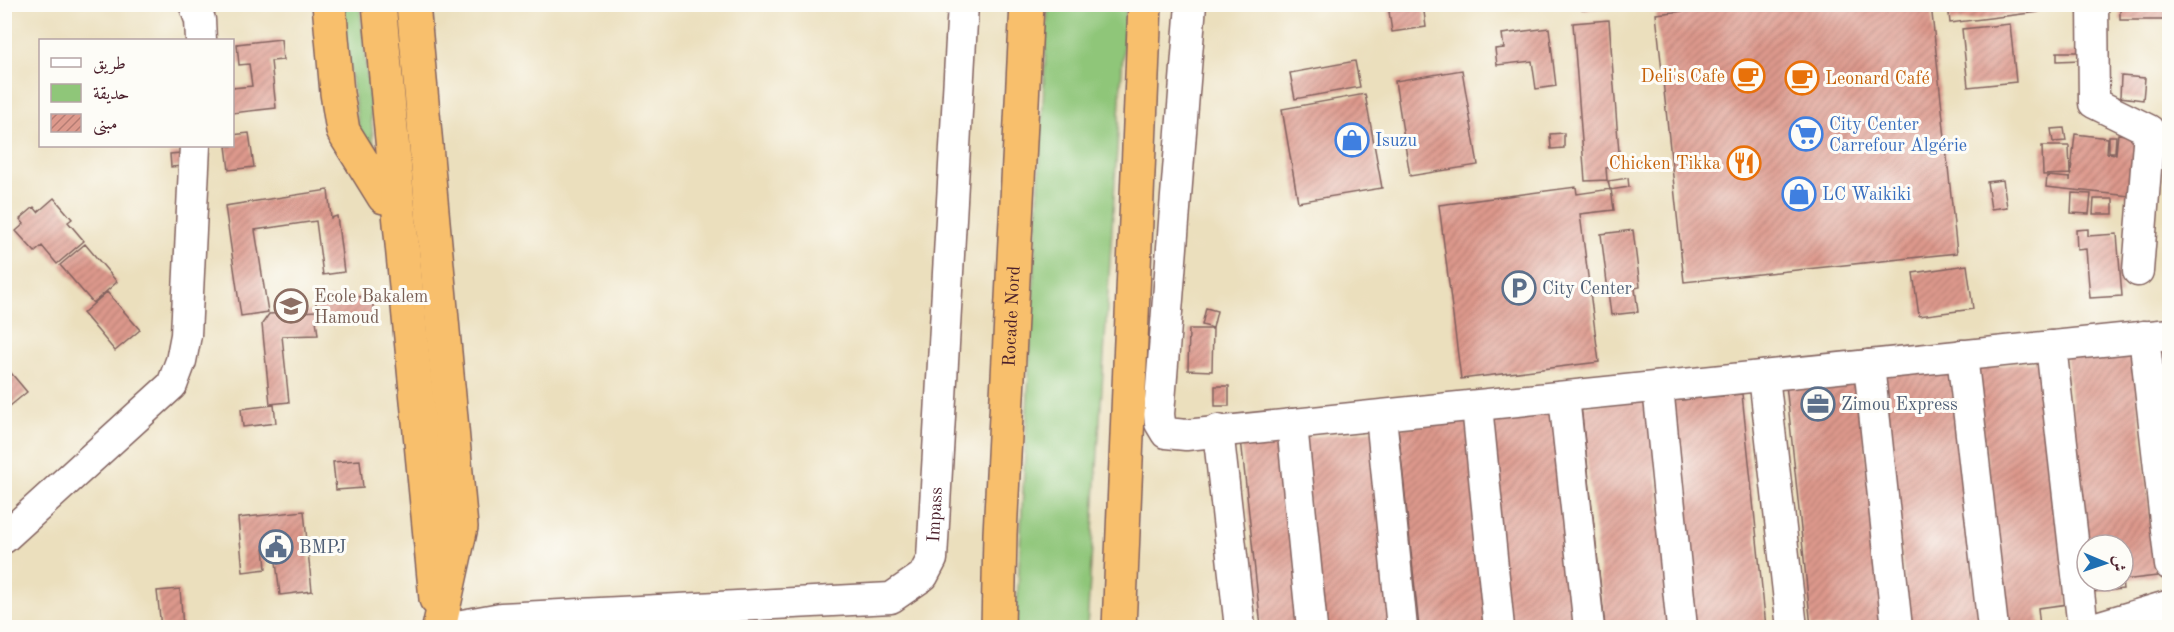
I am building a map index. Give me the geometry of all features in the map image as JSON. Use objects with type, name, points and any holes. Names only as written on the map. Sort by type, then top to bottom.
[{"type":"highway","points":[[328,4],[343,131],[384,196]]},
{"type":"highway","points":[[367,4],[422,627]]},
{"type":"highway","points":[[379,4],[439,627]]},
{"type":"highway","points":[[413,4],[461,527],[439,627]]},
{"type":"highway","name":"Rocade Nord","points":[[998,627],[1001,522],[1027,4]]},
{"type":"highway","points":[[1119,627],[1145,5]]},
{"type":"street","points":[[194,4],[200,20],[201,39]]},
{"type":"street","name":"Impass","points":[[446,627],[501,618],[891,598],[922,576],[932,559],[963,4]]},
{"type":"street","points":[[1191,4],[1160,423],[1166,433],[1176,435],[1381,416],[2157,335],[2169,565]]},
{"type":"street","points":[[2093,4],[2094,103],[2150,130],[2138,271]]},
{"type":"street","points":[[4,538],[172,385],[181,360],[186,335],[195,147]]},
{"type":"street","points":[[2051,346],[2083,627]]},
{"type":"street","points":[[1962,355],[1993,627]]},
{"type":"street","points":[[1869,365],[1897,627]]},
{"type":"street","points":[[1764,376],[1792,627]]},
{"type":"street","points":[[1658,387],[1682,627]]},
{"type":"street","points":[[1564,397],[1589,627]]},
{"type":"street","points":[[1477,405],[1499,627]]},
{"type":"street","points":[[1381,416],[1402,627]]},
{"type":"street","points":[[1292,424],[1312,627]]},
{"type":"street","points":[[1218,430],[1240,627]]},
{"type":"street","points":[[2093,627],[2169,605]]},
{"type":"green space","points":[[341,5],[360,5],[374,147],[359,129]]},
{"type":"green space","points":[[1048,5],[1126,5],[1087,627],[1016,627]]},
{"type":"building","points":[[1388,4],[1423,4],[1426,27],[1392,32]]},
{"type":"building","points":[[1582,4],[1610,4],[1610,7],[1582,10]]},
{"type":"building","name":"City Center Carrefour Algérie","points":[[1749,4],[1931,4],[1957,253],[1684,282],[1656,14]]},
{"type":"building","points":[[1948,4],[2037,4],[2038,12],[1950,23]]},
{"type":"building","points":[[2120,4],[2169,4],[2169,20],[2120,20]]},
{"type":"building","points":[[1609,20],[1620,166],[1606,168],[1607,180],[1585,181],[1573,23]]},
{"type":"building","points":[[2010,24],[2016,82],[1968,87],[1962,29]]},
{"type":"building","points":[[1549,28],[1556,86],[1536,89],[1532,61],[1497,65],[1495,49],[1504,48],[1502,34]]},
{"type":"building","points":[[281,39],[283,60],[271,61],[276,108],[234,113],[234,88],[252,86],[249,64],[239,65],[237,44]]},
{"type":"building","points":[[2057,52],[2081,52],[2081,60],[2057,61]]},
{"type":"building","points":[[1355,61],[1360,87],[1295,99],[1290,73]]},
{"type":"building","points":[[1462,70],[1478,165],[1410,176],[1395,81]]},
{"type":"building","points":[[2121,76],[2145,78],[2143,100],[2120,97]]},
{"type":"building","points":[[1365,94],[1382,188],[1298,202],[1282,109]]},
{"type":"building","points":[[2064,128],[2066,141],[2053,142],[2051,129]]},
{"type":"building","points":[[249,133],[254,167],[229,170],[226,147],[234,147],[234,135]]},
{"type":"building","points":[[1564,133],[1564,148],[1551,149],[1550,134]]},
{"type":"building","points":[[2075,134],[2108,138],[2107,153],[2116,154],[2118,134],[2145,137],[2139,197],[2046,187],[2047,176],[2070,178],[2070,181]]},
{"type":"building","points":[[2109,136],[2116,136],[2115,152],[2109,152]]},
{"type":"building","points":[[2042,146],[2069,146],[2070,174],[2043,175]]},
{"type":"building","points":[[181,153],[183,166],[171,167],[170,154]]},
{"type":"building","points":[[1628,178],[1629,187],[1610,190],[1608,181]]},
{"type":"building","points":[[2003,180],[2007,207],[1991,209],[1987,182]]},
{"type":"building","name":"City Center","points":[[1576,187],[1577,194],[1611,189],[1614,210],[1580,214],[1599,362],[1461,379],[1439,205]]},
{"type":"building","points":[[328,190],[331,218],[337,216],[344,272],[323,275],[316,221],[255,230],[268,312],[241,316],[225,206]]},
{"type":"building","points":[[2072,193],[2091,194],[2089,214],[2071,213]]},
{"type":"building","points":[[54,198],[72,219],[68,222],[84,241],[57,264],[42,246],[35,252],[16,231],[24,224],[20,219],[34,207],[38,212]]},
{"type":"building","points":[[2094,199],[2113,199],[2113,214],[2093,214]]},
{"type":"building","points":[[2088,229],[2088,236],[2117,234],[2122,296],[2090,298],[2086,249],[2077,250],[2076,230]]},
{"type":"building","points":[[1633,230],[1640,287],[1635,288],[1638,312],[1611,315],[1601,234]]},
{"type":"building","points":[[85,244],[117,282],[93,303],[60,265]]},
{"type":"building","points":[[1967,265],[1973,309],[1919,316],[1913,273]]},
{"type":"building","points":[[107,292],[140,330],[115,351],[83,313]]},
{"type":"building","points":[[372,296],[374,317],[316,320],[318,335],[282,336],[289,402],[270,404],[262,324],[269,314],[316,311],[316,299]]},
{"type":"building","points":[[1206,308],[1217,311],[1213,328],[1202,325]]},
{"type":"building","points":[[1189,329],[1213,329],[1212,371],[1188,370]]},
{"type":"building","points":[[2169,343],[2169,442],[2157,345]]},
{"type":"building","points":[[2132,346],[2157,576],[2135,579],[2135,533],[2085,533],[2066,353]]},
{"type":"building","points":[[2040,361],[2068,604],[2038,608],[2040,627],[2006,627],[1976,368]]},
{"type":"building","points":[[1951,365],[1979,627],[1909,627],[1882,372]]},
{"type":"building","points":[[6,367],[27,392],[4,411],[4,369]]},
{"type":"building","points":[[1858,377],[1885,627],[1811,627],[1786,384]]},
{"type":"building","points":[[1215,386],[1229,386],[1229,406],[1215,406]]},
{"type":"building","points":[[1742,394],[1766,627],[1693,627],[1669,401]]},
{"type":"building","points":[[1649,399],[1673,627],[1605,627],[1581,406]]},
{"type":"building","points":[[274,405],[276,423],[243,427],[241,409]]},
{"type":"building","points":[[1558,411],[1581,627],[1506,627],[1484,419]]},
{"type":"building","points":[[1467,420],[1489,627],[1419,627],[1398,428]]},
{"type":"building","points":[[1373,430],[1394,627],[1321,627],[1301,438]]},
{"type":"building","points":[[1283,435],[1303,627],[1261,627],[1241,439]]},
{"type":"building","points":[[360,460],[363,488],[336,490],[333,462]]},
{"type":"building","points":[[304,511],[312,591],[280,595],[274,545],[264,546],[266,569],[243,572],[238,518]]},
{"type":"building","points":[[180,589],[183,627],[161,627],[157,591]]},
{"type":"place","name":"Deli's Cafe","points":[[1748,76]]},
{"type":"place","name":"Leonard Café","points":[[1802,78]]},
{"type":"place","name":"City Center Carrefour Algérie","points":[[1806,134]]},
{"type":"place","name":"Isuzu","points":[[1352,140]]},
{"type":"place","name":"Chicken Tikka","points":[[1744,163]]},
{"type":"place","name":"LC Waikiki","points":[[1799,194]]},
{"type":"place","name":"City Center","points":[[1519,288]]},
{"type":"place","name":"Ecole Bakalem Hamoud","points":[[291,306]]},
{"type":"place","name":"Zimou Express","points":[[1818,404]]},
{"type":"place","name":"BMPJ","points":[[276,547]]}]
